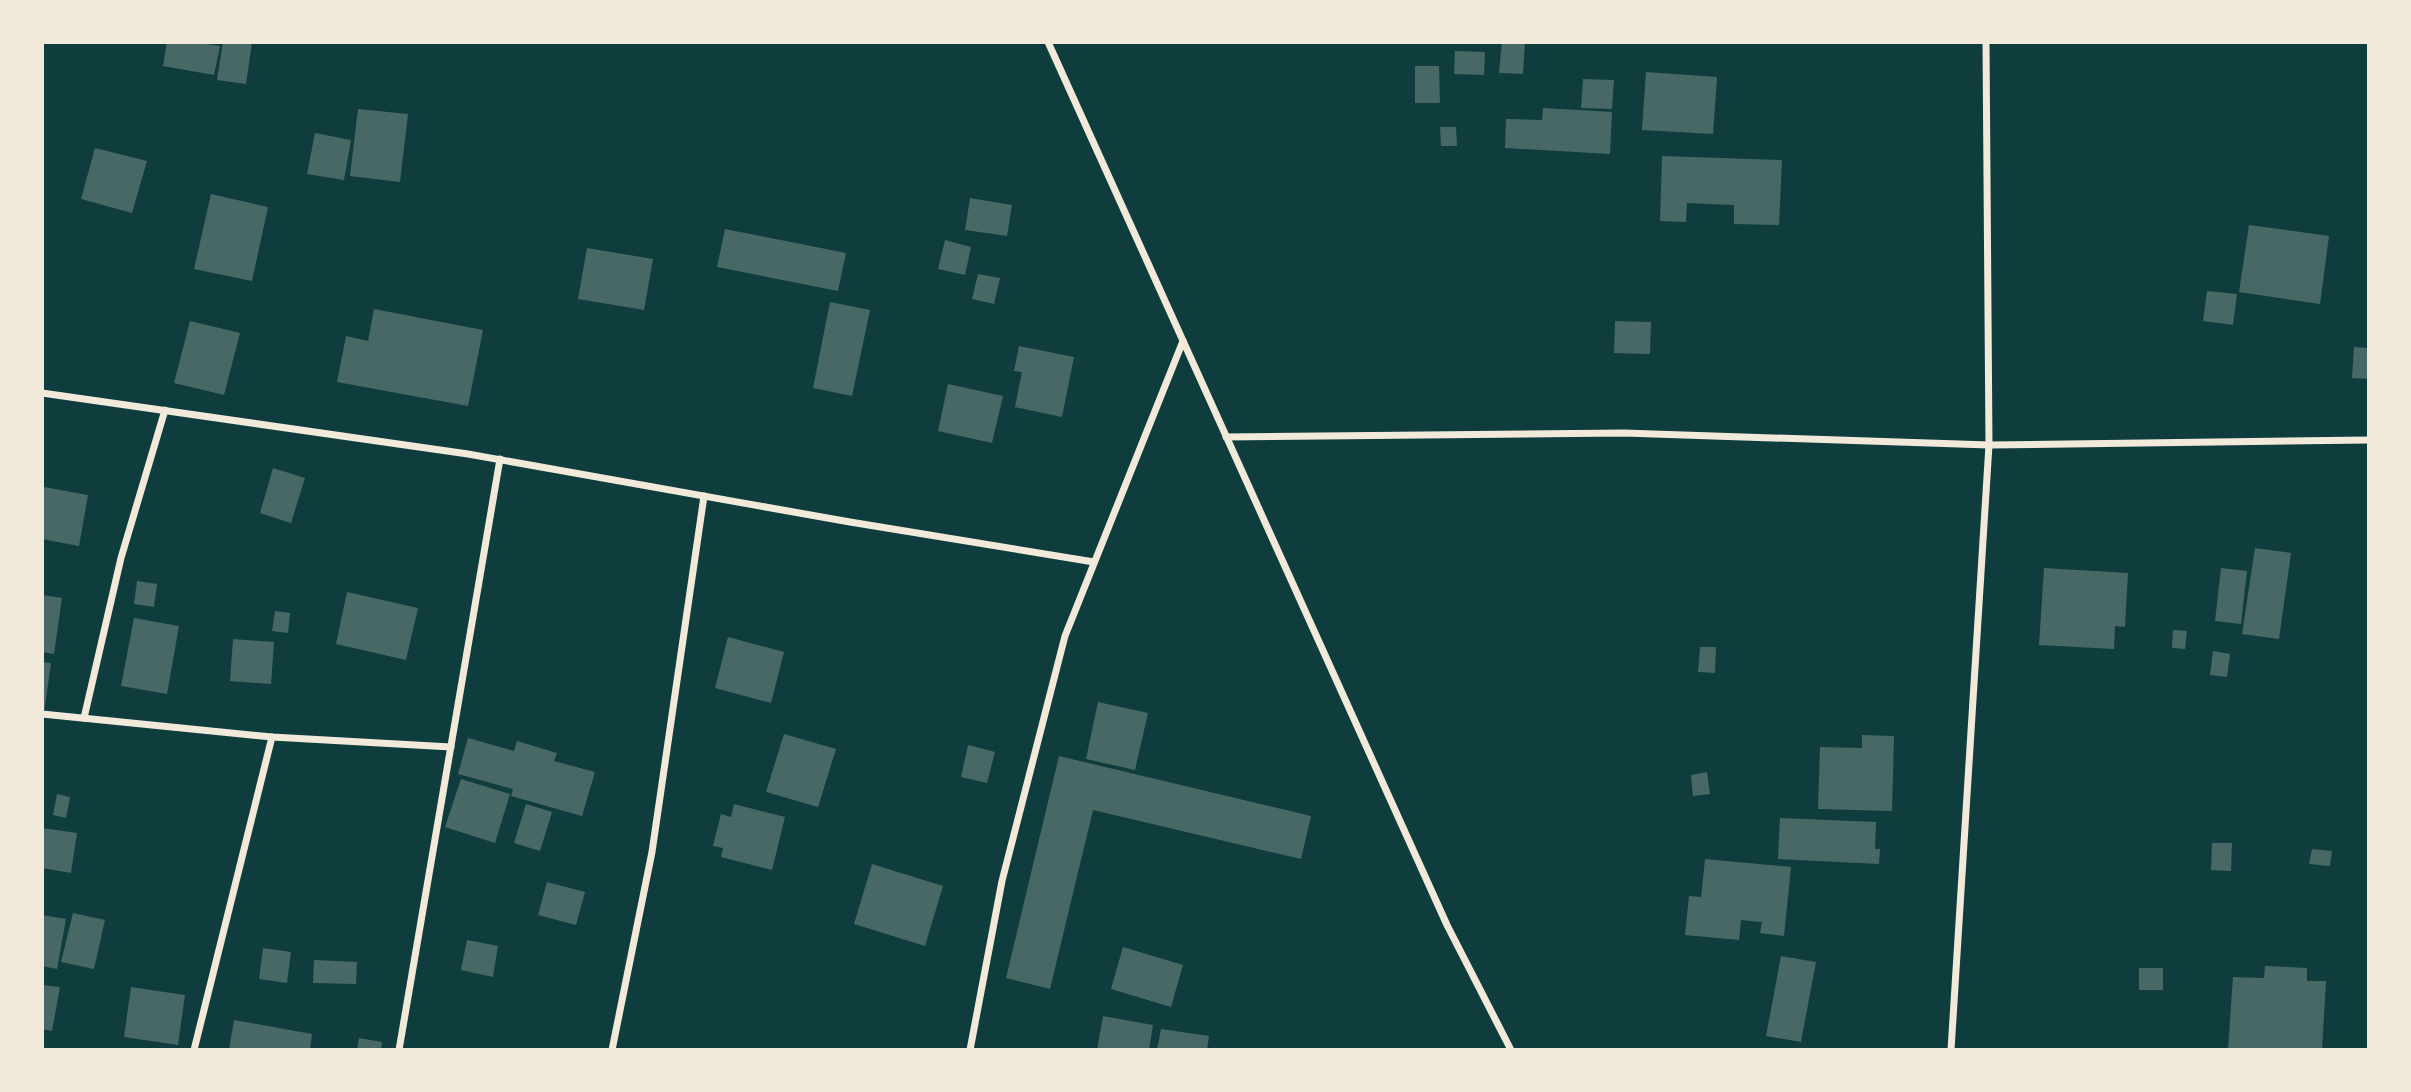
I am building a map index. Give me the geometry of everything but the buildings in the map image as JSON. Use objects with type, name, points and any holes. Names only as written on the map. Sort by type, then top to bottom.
[{"type":"street","points":[[1048,42],[1447,925],[1511,1050]]},
{"type":"street","points":[[1951,1050],[1989,445],[1986,42]]},
{"type":"street","points":[[970,1050],[1002,881],[1065,636],[1183,341]]},
{"type":"street","points":[[42,393],[500,459],[1094,562]]},
{"type":"street","points":[[83,718],[121,558],[165,410]]},
{"type":"street","points":[[1226,437],[1623,433],[1989,445],[2369,440]]},
{"type":"street","points":[[399,1050],[500,459]]},
{"type":"street","points":[[612,1050],[652,852],[704,496]]},
{"type":"street","points":[[42,714],[272,737],[451,747]]},
{"type":"street","points":[[194,1050],[272,737]]}]
